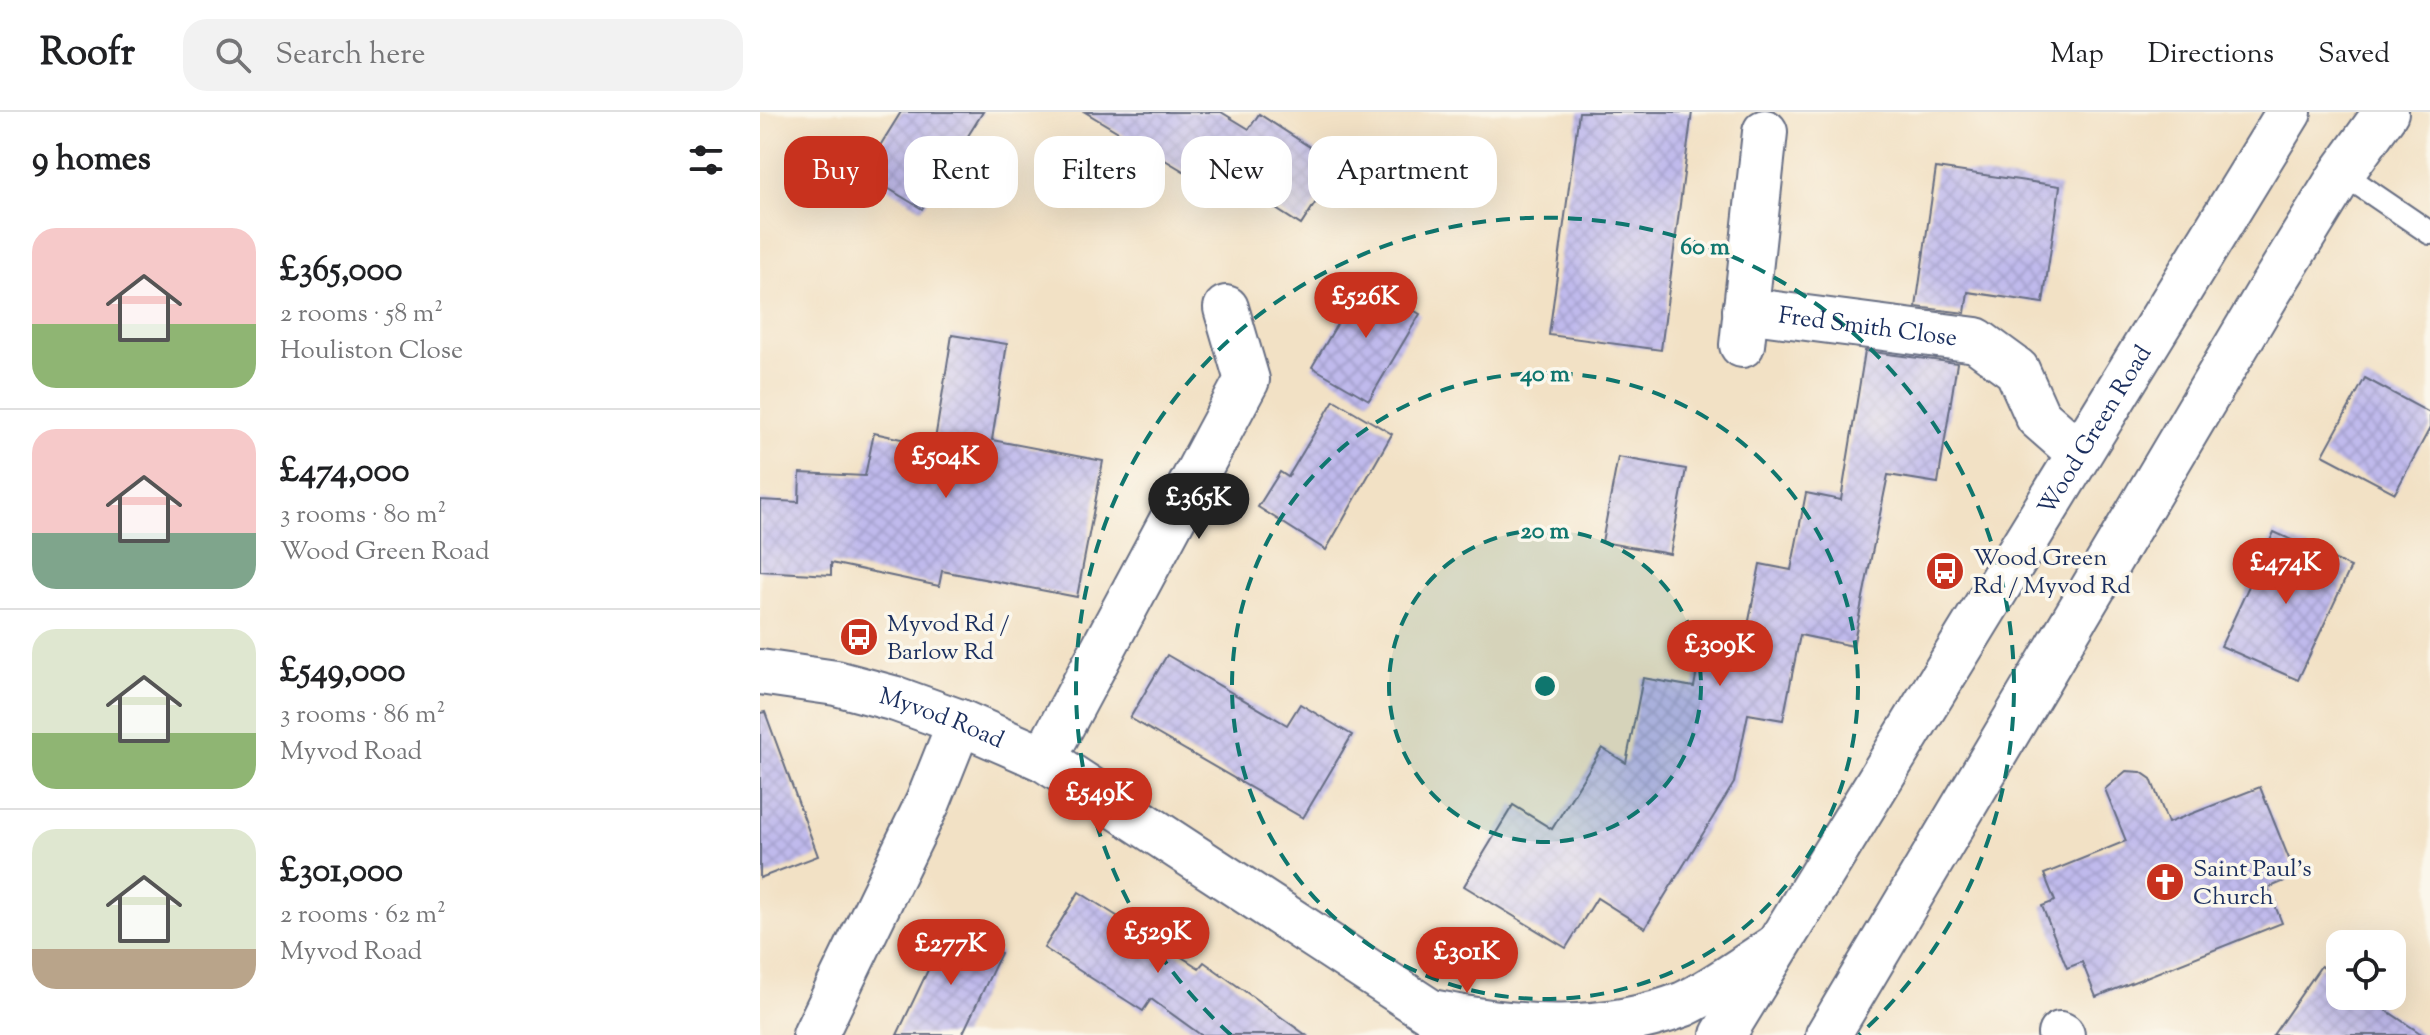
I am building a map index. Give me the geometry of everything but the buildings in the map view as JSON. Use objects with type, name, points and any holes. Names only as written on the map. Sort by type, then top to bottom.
[{"type":"main road","name":"Wood Green Road","points":[[1723,1035],[2289,112]]},
{"type":"main road","points":[[1828,1035],[2268,293],[2342,173],[2386,112]]},
{"type":"main road","name":"Fred Smith Close","points":[[1765,132],[1744,327],[1976,340],[2017,370],[2038,417],[2079,453]]},
{"type":"main road","points":[[1044,759],[1247,380],[1226,308]]},
{"type":"main road","name":"Myvod Road","points":[[760,672],[836,683],[896,699],[960,722],[1044,759],[1448,1023],[1569,1029],[1626,1025],[1685,1004],[1777,946]]},
{"type":"main road","points":[[815,1035],[928,802],[960,722]]},
{"type":"lane","points":[[2342,173],[2430,233]]},
{"type":"place","name":"Wood Green Rd / Myvod Rd","points":[[1945,571]]},
{"type":"place","name":"Myvod Rd / Barlow Rd","points":[[859,637]]},
{"type":"place","name":"Saint Paul's Church","points":[[2165,882]]}]
